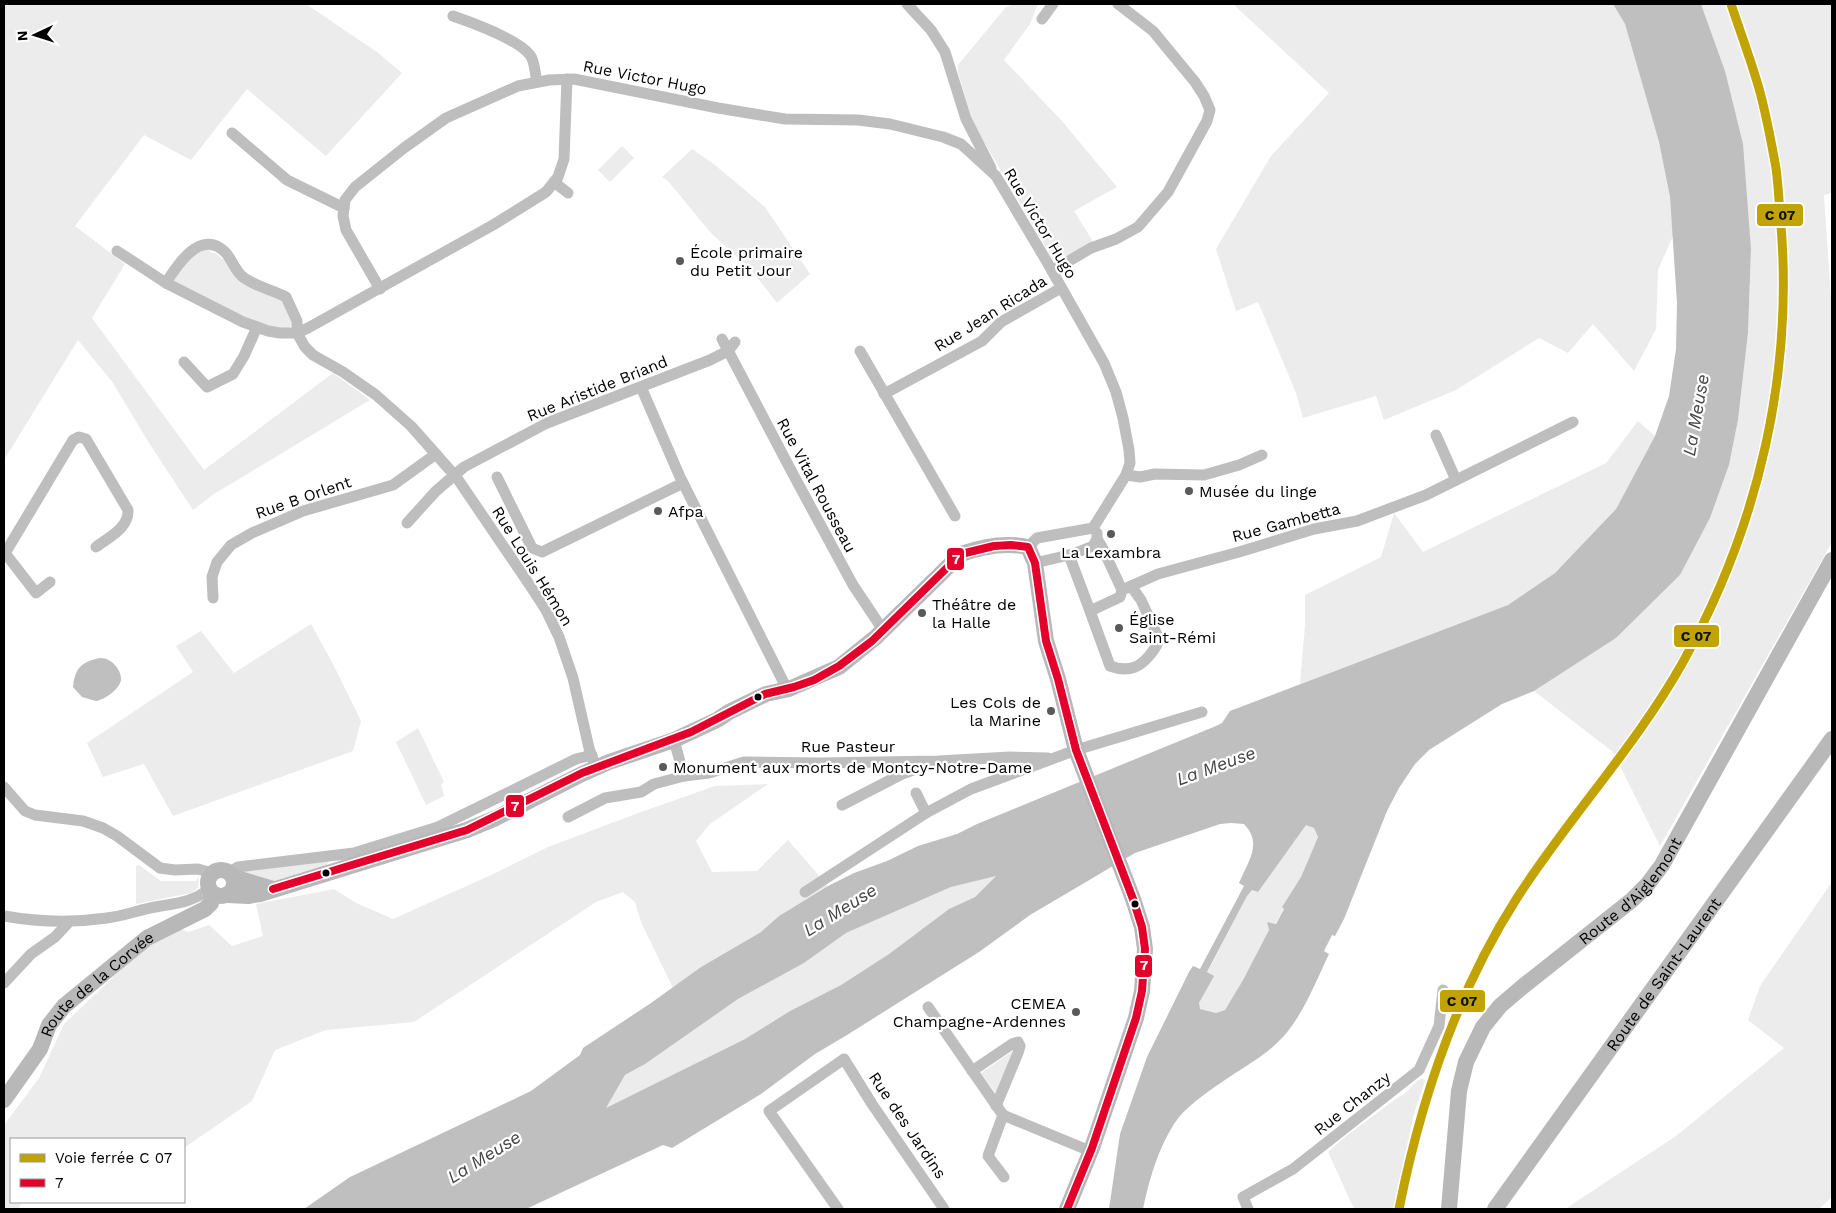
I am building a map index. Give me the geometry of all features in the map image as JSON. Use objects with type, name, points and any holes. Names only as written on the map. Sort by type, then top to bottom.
[{"type":"street","points":[[907,4],[931,30],[945,52],[966,119],[996,176]]},
{"type":"street","points":[[1042,19],[1053,4]]},
{"type":"street","points":[[1052,271],[1091,248],[1116,239],[1138,227],[1168,192],[1208,121],[1210,110],[1195,82],[1153,31],[1118,4]]},
{"type":"street","points":[[454,16],[518,44],[531,56],[537,82]]},
{"type":"street","name":"Rue Victor Hugo","points":[[344,208],[345,200],[356,187],[404,148],[446,118],[518,86],[549,80],[585,81],[718,108],[785,119],[858,120],[890,124],[943,137],[962,144],[996,176],[1104,363],[1116,392],[1130,462],[1126,475],[1095,533]]},
{"type":"street","points":[[117,252],[166,283],[235,318],[257,327],[280,333],[297,333],[380,289],[493,225],[546,192],[558,178],[564,159],[567,80]]},
{"type":"street","points":[[232,133],[287,180],[344,208],[343,216],[346,230],[380,289]]},
{"type":"street","points":[[554,182],[568,192]]},
{"type":"street","points":[[166,283],[179,262],[190,251],[202,246],[215,246],[224,251],[242,277],[286,297],[297,321],[297,333]]},
{"type":"street","name":"Rue Jean Ricada","points":[[884,394],[982,341],[1002,322],[1061,288]]},
{"type":"street","points":[[184,362],[207,387],[233,374],[244,356],[257,327]]},
{"type":"street","name":"Rue Louis Hémon","points":[[297,333],[305,347],[313,355],[376,395],[411,426],[454,475],[529,584],[546,610],[560,637],[573,678],[594,761]]},
{"type":"street","name":"Rue Vital Rousseau","points":[[722,339],[732,347],[853,585],[882,630]]},
{"type":"street","name":"Rue Aristide Briand","points":[[406,523],[436,491],[464,467],[547,423],[710,360],[732,347]]},
{"type":"street","points":[[860,351],[955,516]]},
{"type":"street","points":[[641,387],[683,483],[786,689]]},
{"type":"street","name":"Rue Gambetta","points":[[1090,611],[1120,597],[1127,588],[1158,574],[1314,529],[1357,521],[1426,495],[1572,422]]},
{"type":"street","points":[[1436,436],[1456,480]]},
{"type":"street","points":[[50,582],[36,593],[4,554],[73,440],[79,437],[86,439],[128,510],[129,518],[124,526],[96,546]]},
{"type":"street","name":"Rue B Orlent","points":[[213,598],[212,577],[217,562],[231,545],[252,533],[303,511],[393,485],[436,454]]},
{"type":"street","points":[[1126,475],[1140,477],[1155,474],[1204,476],[1239,466],[1262,455]]},
{"type":"street","points":[[496,477],[532,548],[542,552],[683,483]]},
{"type":"street","points":[[231,875],[238,867],[354,853],[438,827],[576,759],[594,761],[674,740],[766,694],[808,681],[838,667],[882,630],[961,554],[977,548],[1012,544],[1032,555],[1069,555],[1093,546],[1095,533]]},
{"type":"street","points":[[1067,1209],[1090,1152],[1129,1039],[1142,991],[1145,949],[1142,928],[1133,899],[1078,756],[1046,641],[1032,555],[1037,538],[1095,533]]},
{"type":"street","points":[[1069,555],[1110,666],[1121,669],[1136,667],[1157,646],[1159,639],[1141,600],[1127,588],[1095,533]]},
{"type":"street","name":"Route d'Aiglemont","points":[[1449,1209],[1459,1091],[1466,1062],[1483,1027],[1500,1006],[1521,988],[1632,900],[1647,885],[1662,865],[1832,560]]},
{"type":"street","points":[[805,892],[926,813],[971,789],[1053,758],[1078,756],[1135,731],[1202,712]]},
{"type":"street","name":"Route de Saint-Laurent","points":[[1495,1209],[1832,739]]},
{"type":"street","points":[[674,740],[684,776]]},
{"type":"street","name":"Rue Pasteur","points":[[568,817],[605,798],[641,792],[654,784],[684,776],[709,773],[744,762],[938,761],[1010,756],[1053,758]]},
{"type":"street","points":[[216,893],[254,895],[467,830],[496,818],[582,774],[594,761]]},
{"type":"street","points":[[842,805],[902,774],[938,761]]},
{"type":"street","points":[[4,788],[25,811],[36,815],[83,821],[103,828],[118,836],[160,868],[175,870],[198,869],[212,873],[220,870],[273,889]]},
{"type":"street","points":[[916,793],[926,813]]},
{"type":"street","points":[[212,873],[208,881],[216,893]]},
{"type":"street","points":[[4,916],[69,922],[108,918],[216,893],[234,885],[231,875]]},
{"type":"street","name":"Route de la Corvée","points":[[4,1100],[40,1049],[49,1025],[64,1006],[147,938],[205,909],[211,903],[216,893]]},
{"type":"street","points":[[4,984],[31,954],[54,938],[69,922]]},
{"type":"street","name":"Rue Chanzy","points":[[1248,1209],[1243,1197],[1293,1169],[1419,1070],[1439,1026],[1443,990]]},
{"type":"street","points":[[928,1007],[999,1111],[1090,1152]]},
{"type":"street","points":[[972,1071],[1012,1044],[1018,1042],[1020,1046],[999,1111],[988,1156],[1004,1177]]},
{"type":"street","name":"Rue des Jardins","points":[[838,1209],[769,1111],[844,1059],[872,1104],[944,1209]]},
{"type":"shaded area","points":[[4,4],[306,4],[377,52],[402,73],[326,156],[247,89],[191,160],[144,135],[75,226],[125,264],[92,318],[204,470],[333,373],[370,400],[214,494],[193,510],[149,443],[113,383],[78,340],[4,460]]},
{"type":"shaded area","points":[[1015,4],[1038,4],[1030,24],[1004,60],[1061,120],[1117,187],[1074,211],[1094,243],[1056,265],[973,123],[958,72],[958,65],[1006,7]]},
{"type":"shaded area","points":[[1233,4],[1613,4],[1625,24],[1659,142],[1670,197],[1673,236],[1658,270],[1656,329],[1634,371],[1593,324],[1568,353],[1539,338],[1456,390],[1384,420],[1376,396],[1303,418],[1296,393],[1258,302],[1236,311],[1216,249],[1271,156],[1329,93]]},
{"type":"shaded area","points":[[1701,4],[1832,4],[1832,193],[1824,195],[1832,313],[1832,542],[1660,846],[1613,752],[1534,691],[1616,638],[1680,575],[1710,518],[1729,465],[1738,420],[1748,333],[1751,249],[1725,71]]},
{"type":"shaded area","points":[[622,146],[634,158],[610,182],[598,170]]},
{"type":"shaded area","points":[[692,149],[715,165],[765,207],[810,274],[777,303],[753,272],[710,232],[668,181],[662,177]]},
{"type":"shaded area","points":[[207,247],[210,252],[217,254],[222,259],[227,259],[237,273],[278,294],[292,321],[290,327],[287,329],[261,325],[174,281],[192,252]]},
{"type":"shaded area","points":[[1638,421],[1655,436],[1616,509],[1555,573],[1508,605],[1300,684],[1305,625],[1305,595],[1381,557],[1394,513],[1423,552],[1606,463]]},
{"type":"shaded area","points":[[311,624],[361,721],[353,751],[173,816],[144,764],[103,777],[87,743],[193,672],[176,646],[201,631],[234,673]]},
{"type":"shaded area","points":[[418,728],[444,782],[441,785],[444,796],[426,805],[396,742]]},
{"type":"shaded area","points":[[768,784],[710,824],[696,841],[712,872],[757,871],[788,840],[828,886],[779,916],[761,932],[701,967],[673,988],[641,922],[635,902],[623,892],[596,902],[414,1022],[326,1030],[275,1050],[252,1101],[185,1147],[185,1138],[10,1138],[10,1203],[21,1203],[18,1209],[4,1209],[4,1125],[39,1078],[64,1024],[150,942],[179,928],[188,932],[209,925],[232,946],[263,936],[256,904],[334,889],[356,903],[393,919],[548,847],[715,786]]},
{"type":"shaded area","points":[[1306,824],[1314,828],[1318,837],[1301,877],[1282,907],[1284,908],[1275,924],[1267,922],[1269,930],[1243,980],[1225,1010],[1216,1013],[1199,1009],[1199,1003],[1213,976],[1207,973],[1247,896],[1252,889],[1257,892]]},
{"type":"shaded area","points":[[329,862],[326,866],[272,882],[249,878],[240,870]]},
{"type":"shaded area","points":[[139,865],[161,881],[196,881],[199,876],[198,888],[191,893],[136,904],[136,866]]},
{"type":"shaded area","points":[[997,875],[975,897],[949,909],[889,954],[841,985],[790,1011],[745,1039],[605,1109],[625,1075],[640,1067],[738,999],[804,963],[846,933],[951,887]]},
{"type":"shaded area","points":[[1832,882],[1832,1197],[1819,1209],[1569,1209],[1568,1207],[1676,1136],[1784,1048],[1748,1020],[1760,986]]},
{"type":"shaded area","points":[[1013,1051],[997,1095],[981,1073]]},
{"type":"shaded area","points":[[1422,1078],[1425,1081],[1414,1114],[1393,1209],[1354,1209],[1328,1152]]},
{"type":"water","name":"La Meuse","points":[[1613,4],[1701,4],[1725,71],[1743,144],[1751,249],[1748,333],[1738,420],[1729,465],[1710,518],[1680,575],[1616,638],[1534,691],[1502,704],[1429,750],[1415,764],[1387,811],[1344,919],[1335,936],[1332,935],[1324,951],[1329,954],[1300,1013],[1288,1031],[1274,1046],[1190,1106],[1174,1124],[1159,1154],[1151,1176],[1143,1209],[1109,1209],[1120,1134],[1147,1057],[1189,972],[1193,966],[1200,969],[1244,886],[1239,883],[1250,860],[1253,846],[1250,831],[1244,824],[1220,824],[1135,853],[1030,915],[979,952],[815,1054],[761,1094],[672,1148],[663,1145],[526,1209],[304,1209],[350,1177],[531,1091],[580,1055],[583,1048],[701,967],[761,932],[779,916],[828,886],[918,846],[957,834],[977,824],[1216,726],[1222,723],[1230,711],[1508,605],[1555,573],[1616,509],[1655,436],[1669,396],[1676,349],[1677,303],[1670,197],[1659,142],[1625,24]],"holes":[[[1306,825],[1314,828],[1318,837],[1301,877],[1282,907],[1284,909],[1276,924],[1267,922],[1269,930],[1225,1010],[1216,1013],[1200,1009],[1199,1003],[1214,976],[1207,972],[1247,896],[1252,890],[1258,892]],[[996,876],[975,897],[949,909],[889,954],[841,985],[790,1011],[745,1039],[606,1108],[625,1075],[645,1064],[738,999],[804,963],[846,933],[951,887]]]},
{"type":"water","points":[[100,658],[108,659],[114,664],[121,675],[121,682],[112,693],[96,701],[82,697],[73,687],[75,675],[80,667]]},
{"type":"transit line","points":[[1399,1209],[1418,1127],[1430,1087],[1443,1048],[1476,971],[1495,934],[1537,868],[1624,752],[1665,693],[1710,610],[1732,556],[1751,501],[1766,445],[1776,388],[1782,331],[1783,272],[1776,168],[1770,137],[1758,85],[1731,4]]},
{"type":"transit line","name":"7","points":[[273,889],[467,830],[582,773],[691,732],[765,694],[814,680],[839,666],[872,641],[961,554],[994,546],[1028,547],[1035,563],[1046,641],[1076,750],[1133,899],[1142,927],[1145,949],[1142,991],[1136,1018],[1092,1148],[1067,1209]]},
{"type":"place","name":"École primaire du Petit Jour","points":[[680,261]]},
{"type":"place","name":"Musée du linge","points":[[1189,491]]},
{"type":"place","name":"Afpa","points":[[658,511]]},
{"type":"place","name":"La Lexambra","points":[[1111,534]]},
{"type":"place","name":"Théâtre de la Halle","points":[[922,613]]},
{"type":"place","name":"Église Saint-Rémi","points":[[1119,628]]},
{"type":"place","name":"Les Cols de la Marine","points":[[1051,711]]},
{"type":"place","name":"Monument aux morts de Montcy-Notre-Dame","points":[[663,767]]},
{"type":"place","name":"CEMEA Champagne-Ardennes","points":[[1076,1012]]}]
